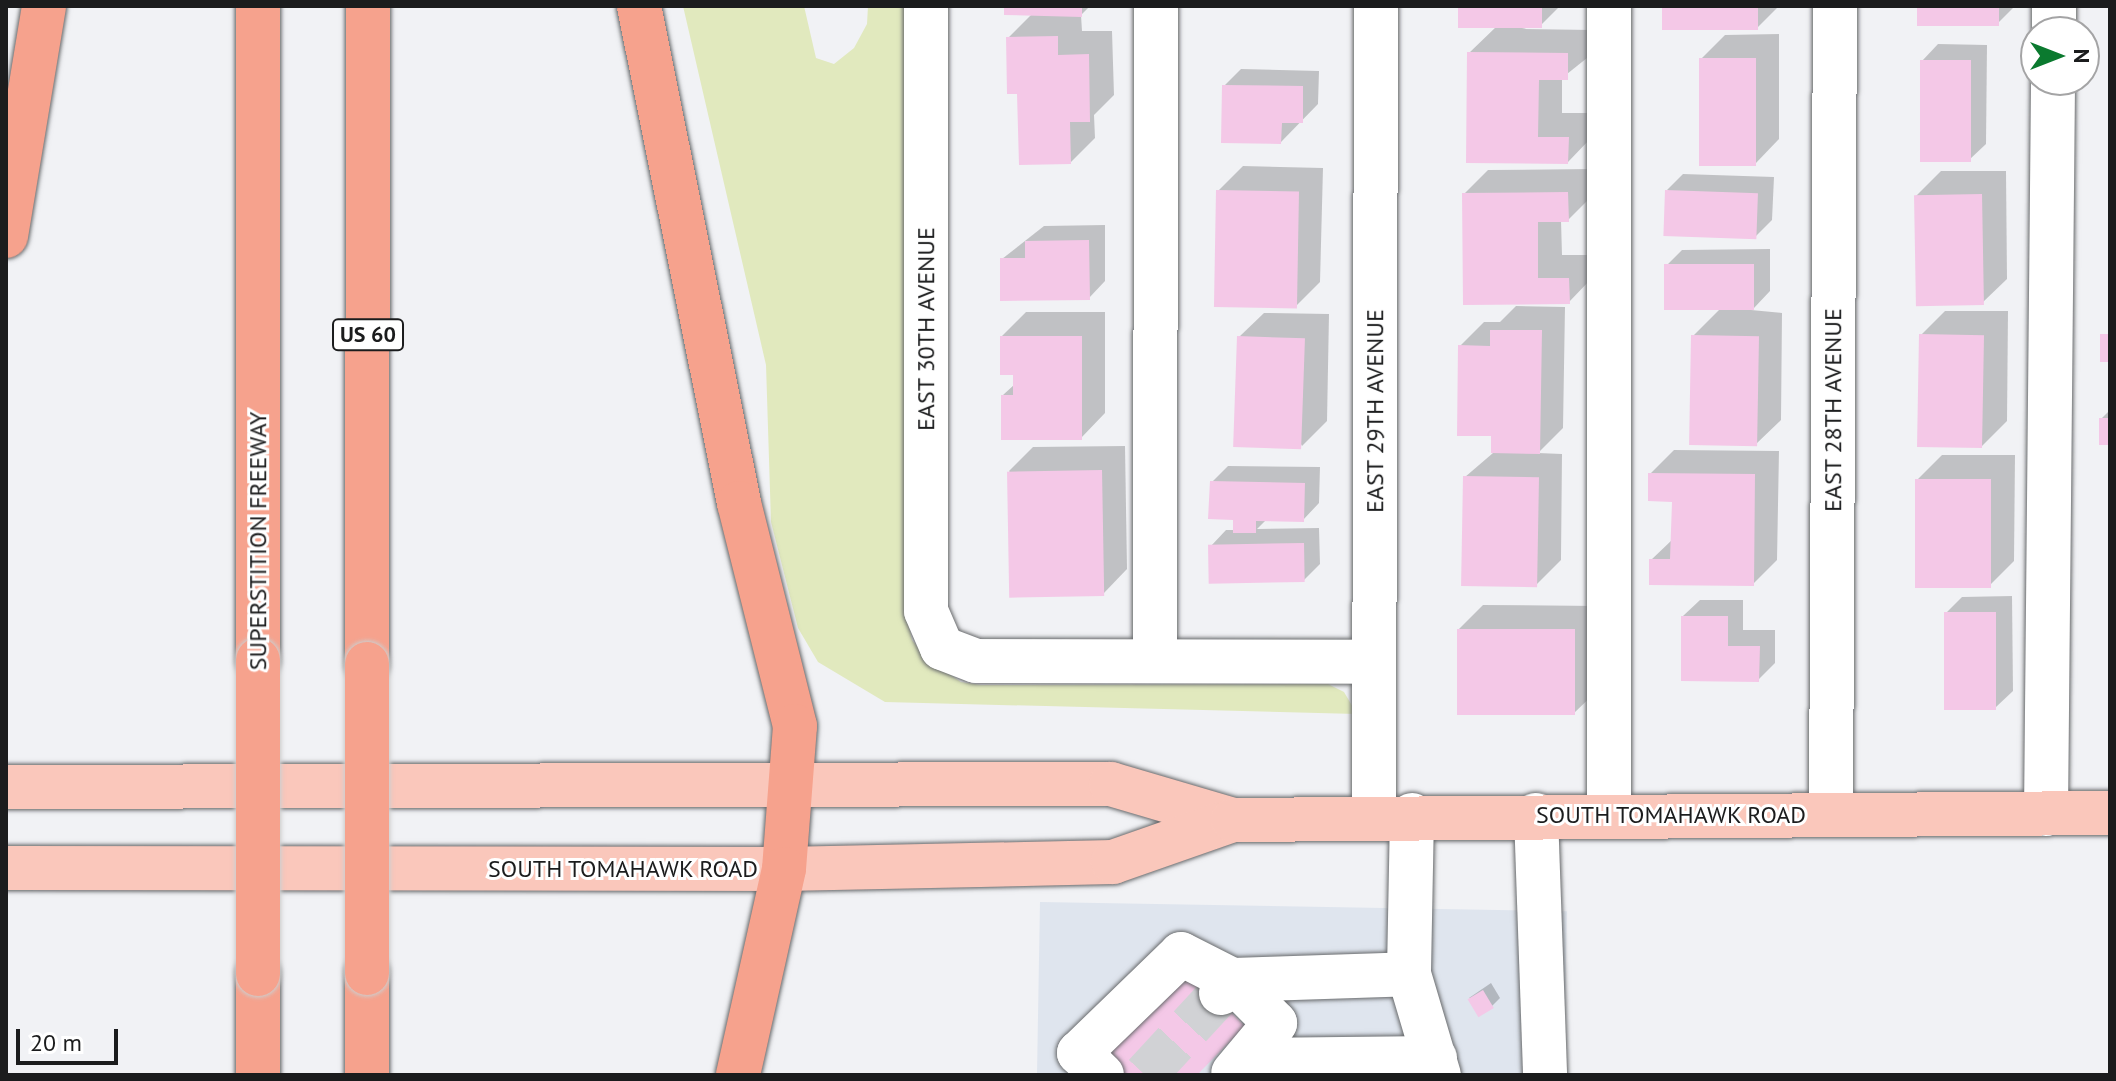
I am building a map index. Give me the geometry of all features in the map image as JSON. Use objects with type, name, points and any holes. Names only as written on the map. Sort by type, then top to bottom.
[{"type":"highway","points":[[6,236],[44,6]]},
{"type":"highway","name":"SUPERSTITION FREEWAY","points":[[258,6],[258,1075]]},
{"type":"highway","name":"US 60","points":[[367,1075],[368,6]]},
{"type":"highway","points":[[639,6],[739,503],[795,726],[784,869],[738,1075]]},
{"type":"main road","name":"SOUTH TOMAHAWK ROAD","points":[[6,787],[1111,784],[1233,820]]},
{"type":"main road","name":"SOUTH TOMAHAWK ROAD","points":[[6,868],[784,869],[1113,862],[1233,820],[1393,815],[2110,813]]},
{"type":"street","name":"EAST 30TH AVENUE","points":[[926,6],[926,611],[942,648],[976,661],[1155,661]]},
{"type":"street","points":[[1156,6],[1155,661],[1374,662]]},
{"type":"street","name":"EAST 29TH AVENUE","points":[[1376,6],[1374,662],[1409,974],[1437,1067]]},
{"type":"street","points":[[1609,6],[1609,815]]},
{"type":"street","name":"EAST 28TH AVENUE","points":[[1831,814],[1835,6]]},
{"type":"street","points":[[2046,814],[2053,96]]},
{"type":"street","points":[[1536,815],[1545,1075]]},
{"type":"street","points":[[1102,1075],[1079,1053],[1181,954],[1224,989],[1275,1023],[1240,1068]]},
{"type":"street","points":[[1224,989],[1409,974]]},
{"type":"street","points":[[1240,1068],[1437,1067]]},
{"type":"shaded area","points":[[1040,902],[1567,911],[1564,1075],[1037,1075]]},
{"type":"green space","points":[[683,6],[804,6],[816,58],[834,64],[854,48],[867,24],[868,6],[905,6],[907,618],[912,640],[927,659],[961,682],[981,685],[1328,684],[1344,692],[1357,714],[885,702],[818,662],[798,628],[771,522],[766,365]]},
{"type":"building","points":[[1004,6],[1082,6],[1082,17],[1004,15]]},
{"type":"building","points":[[1458,6],[1542,6],[1542,28],[1458,28]]},
{"type":"building","points":[[1662,6],[1758,6],[1758,30],[1662,30]]},
{"type":"building","points":[[1917,6],[1999,6],[1999,26],[1917,26]]},
{"type":"building","points":[[1058,36],[1058,55],[1089,54],[1090,122],[1070,122],[1071,164],[1019,165],[1017,94],[1007,94],[1006,37]]},
{"type":"building","points":[[1467,52],[1568,53],[1568,80],[1539,80],[1538,137],[1569,137],[1568,164],[1466,163]]},
{"type":"building","points":[[1699,58],[1756,58],[1756,166],[1699,166]]},
{"type":"building","points":[[1920,60],[1971,60],[1971,162],[1920,162]]},
{"type":"building","points":[[1222,85],[1303,86],[1303,123],[1282,123],[1281,144],[1221,143]]},
{"type":"building","points":[[1216,190],[1299,191],[1297,308],[1214,307]]},
{"type":"building","points":[[1665,190],[1758,193],[1756,239],[1663,236]]},
{"type":"building","points":[[1568,192],[1569,222],[1538,222],[1538,278],[1569,278],[1570,304],[1463,305],[1462,193]]},
{"type":"building","points":[[1982,194],[1984,305],[1916,306],[1914,195]]},
{"type":"building","points":[[1089,240],[1090,300],[1000,301],[1000,258],[1025,258],[1025,241]]},
{"type":"building","points":[[1664,264],[1754,264],[1754,310],[1664,310]]},
{"type":"building","points":[[1490,330],[1542,330],[1540,454],[1491,453],[1491,436],[1457,436],[1458,345],[1490,346]]},
{"type":"building","points":[[1919,334],[1984,335],[1982,448],[1917,447]]},
{"type":"building","points":[[2100,334],[2110,334],[2110,362],[2100,362]]},
{"type":"building","points":[[1691,335],[1759,336],[1757,446],[1689,445]]},
{"type":"building","points":[[1000,336],[1082,336],[1082,440],[1001,440],[1001,395],[1013,395],[1013,375],[1000,375]]},
{"type":"building","points":[[1237,336],[1305,338],[1301,449],[1233,447]]},
{"type":"building","points":[[2099,418],[2110,418],[2110,445],[2099,445]]},
{"type":"building","points":[[1102,470],[1104,596],[1009,598],[1007,472]]},
{"type":"building","points":[[1648,473],[1755,474],[1754,586],[1649,585],[1649,559],[1670,559],[1672,502],[1648,501]]},
{"type":"building","points":[[1463,476],[1539,477],[1537,587],[1461,586]]},
{"type":"building","points":[[1915,479],[1991,479],[1991,588],[1915,588]]},
{"type":"building","points":[[1210,481],[1305,483],[1304,522],[1256,521],[1256,533],[1233,533],[1233,520],[1208,519]]},
{"type":"building","points":[[1304,543],[1305,582],[1209,584],[1208,545]]},
{"type":"building","points":[[1944,612],[1996,612],[1996,710],[1944,710]]},
{"type":"building","points":[[1681,616],[1728,616],[1728,646],[1760,646],[1759,682],[1681,681]]},
{"type":"building","points":[[1457,629],[1575,629],[1575,715],[1457,715]]},
{"type":"building","points":[[1182,964],[1245,1026],[1197,1075],[1122,1075],[1097,1050]]},
{"type":"building","points":[[1483,990],[1494,1008],[1478,1017],[1468,999]]},
{"type":"tunnel","points":[[1145,1075],[1216,998]]}]
